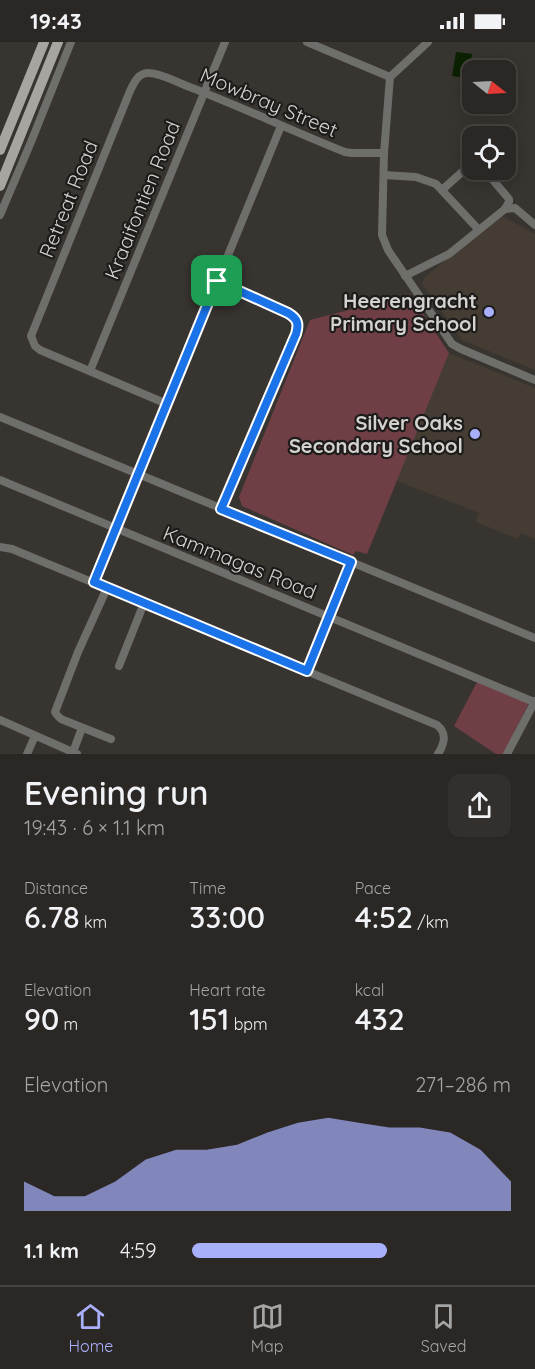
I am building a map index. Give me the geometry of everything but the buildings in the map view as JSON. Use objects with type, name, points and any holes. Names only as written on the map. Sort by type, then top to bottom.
[{"type":"main road","points":[[0,150],[44,42]]},
{"type":"main road","points":[[0,186],[58,42]]},
{"type":"street","points":[[0,215],[32,142],[71,42]]},
{"type":"street","name":"Kraaifontien Road","points":[[90,371],[225,42]]},
{"type":"street","points":[[307,42],[390,77]]},
{"type":"street","points":[[428,42],[390,77],[384,153],[382,235],[388,250],[452,344],[535,380]]},
{"type":"street","name":"Mowbray Street","points":[[142,74],[156,74],[345,152],[384,153]]},
{"type":"street","name":"Retreat Road","points":[[90,371],[40,350],[35,346],[32,333],[130,91],[142,74]]},
{"type":"street","points":[[94,582],[281,126]]},
{"type":"street","points":[[442,190],[462,172]]},
{"type":"street","points":[[384,175],[416,177],[431,181],[478,229]]},
{"type":"street","points":[[405,276],[449,254],[505,208],[509,199],[494,180]]},
{"type":"street","points":[[505,208],[515,208],[535,225]]},
{"type":"street","points":[[217,281],[288,313],[298,322],[296,334],[221,509]]},
{"type":"street","points":[[90,371],[167,404]]},
{"type":"street","points":[[0,417],[535,638]]},
{"type":"street","name":"Kammagas Road","points":[[0,480],[535,702]]},
{"type":"street","points":[[0,547],[12,549],[94,582],[436,725],[444,732],[440,751]]},
{"type":"street","points":[[307,671],[351,562]]},
{"type":"street","points":[[107,588],[78,652],[55,713],[58,717],[111,739]]},
{"type":"street","points":[[119,666],[144,603]]},
{"type":"street","points":[[507,754],[535,702]]},
{"type":"street","points":[[0,720],[75,753],[82,728]]},
{"type":"street","points":[[27,754],[35,736]]},
{"type":"shaded area","points":[[456,52],[472,54],[471,60],[462,60],[462,77],[452,76]]},
{"type":"shaded area","name":"Heerengracht Primary School","points":[[496,217],[504,217],[535,234],[535,370],[462,340],[422,284],[424,278]]},
{"type":"shaded area","points":[[410,294],[449,353],[367,554],[356,551],[353,555],[242,506],[239,497],[310,320]]},
{"type":"shaded area","name":"Silver Oaks Secondary School","points":[[449,353],[535,388],[535,539],[521,533],[518,539],[476,522],[479,513],[395,480]]},
{"type":"shaded area","points":[[477,682],[529,703],[503,754],[496,754],[454,726]]},
{"type":"place","name":"Heerengracht Primary School","points":[[489,312]]},
{"type":"place","name":"Silver Oaks Secondary School","points":[[475,434]]},
{"type":"route","points":[[217,281],[288,313],[298,322],[296,334],[221,509],[351,562],[307,671],[94,582],[217,281]]}]
